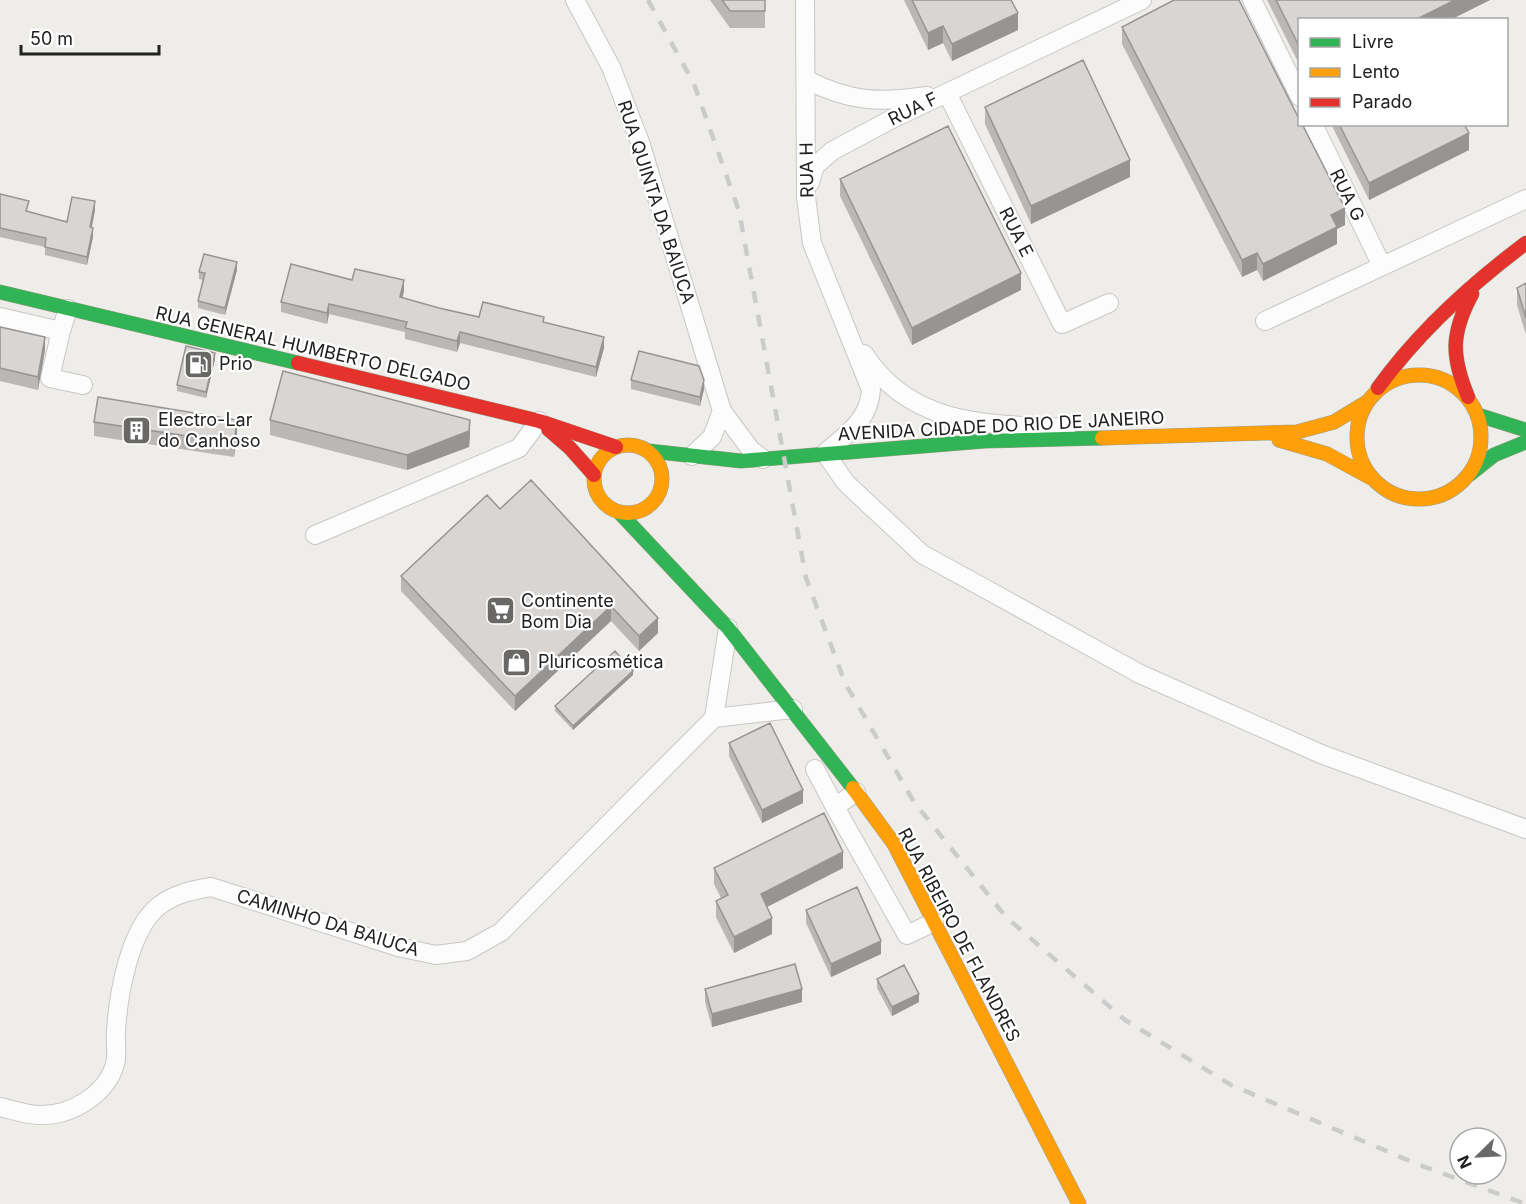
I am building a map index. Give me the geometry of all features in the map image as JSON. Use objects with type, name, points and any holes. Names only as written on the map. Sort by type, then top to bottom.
[{"type":"main road","points":[[1526,243],[1493,268],[1398,358],[1367,402],[1358,421],[1357,443],[1362,463],[1374,480],[1391,493],[1412,499],[1432,498],[1452,490],[1494,455],[1526,442]]},
{"type":"main road","points":[[1468,476],[1478,458],[1481,436],[1478,415],[1455,368],[1454,344],[1458,319],[1472,294],[1493,268]]},
{"type":"main road","name":"RUA GENERAL HUMBERTO DELGADO","points":[[0,292],[539,421],[616,447]]},
{"type":"main road","points":[[1376,390],[1394,379],[1414,374],[1434,376],[1453,384],[1468,398]]},
{"type":"main road","name":"AVENIDA CIDADE DO RIO DE JANEIRO","points":[[688,467],[728,460],[985,441],[1297,432],[1325,427],[1350,417],[1367,402]]},
{"type":"main road","points":[[1478,415],[1513,428],[1526,430]]},
{"type":"main road","name":"RUA RIBEIRO DE FLANDRES","points":[[539,421],[570,448],[594,475],[598,494],[611,508],[620,512],[668,561],[728,628],[793,709],[894,844],[1079,1204]]},
{"type":"main road","name":"AVENIDA CIDADE DO RIO DE JANEIRO","points":[[1203,435],[1279,440],[1320,448],[1350,463],[1374,480]]},
{"type":"main road","points":[[594,475],[601,458],[616,447],[638,446],[688,467],[654,513],[620,512]]},
{"type":"main road","name":"RUA RIBEIRO DE FLANDRES","points":[[648,451],[661,468],[663,479],[654,513],[668,561]]},
{"type":"street","name":"RUA QUINTA DA BAIUCA","points":[[575,0],[611,67],[640,142],[722,411],[752,450],[763,459]]},
{"type":"street","name":"RUA H","points":[[806,0],[807,197],[812,243],[871,390],[870,406],[861,422],[825,453]]},
{"type":"street","points":[[947,93],[1142,0]]},
{"type":"street","points":[[1252,0],[1298,95]]},
{"type":"street","name":"RUA F","points":[[807,80],[835,94],[865,99],[904,99],[947,93]]},
{"type":"street","name":"RUA F","points":[[807,197],[815,166],[832,151],[947,93]]},
{"type":"street","name":"RUA E","points":[[947,93],[1062,324],[1109,303]]},
{"type":"street","name":"RUA G","points":[[1314,126],[1382,266]]},
{"type":"street","points":[[1265,321],[1526,199]]},
{"type":"street","points":[[68,309],[50,378],[83,385]]},
{"type":"street","points":[[0,317],[61,331]]},
{"type":"street","name":"RUA H","points":[[850,333],[872,366],[896,391],[927,410],[951,417],[982,423],[1203,435]]},
{"type":"street","points":[[688,467],[712,437],[722,411]]},
{"type":"street","points":[[315,535],[519,448],[539,421]]},
{"type":"street","points":[[825,453],[846,483],[922,554],[1140,674],[1321,754],[1526,829]]},
{"type":"street","points":[[728,628],[714,718],[793,709]]},
{"type":"street","name":"CAMINHO DA BAIUCA","points":[[0,1107],[41,1115],[60,1112],[80,1105],[103,1087],[116,1063],[116,1032],[126,962],[150,914],[160,905],[185,891],[211,887],[398,947],[436,955],[467,951],[501,932],[714,718]]},
{"type":"street","points":[[815,769],[908,935],[933,922]]},
{"type":"street","points":[[835,807],[856,792]]},
{"type":"building","points":[[722,0],[765,0],[765,11],[730,11]]},
{"type":"building","points":[[912,0],[1011,0],[1018,13],[952,44],[943,26],[928,33]]},
{"type":"building","points":[[1174,0],[1239,0],[1298,117],[1298,126],[1303,126],[1345,208],[1331,215],[1337,227],[1263,264],[1257,253],[1242,260],[1122,27]]},
{"type":"building","points":[[1276,0],[1455,0],[1419,18],[1298,18],[1298,44]]},
{"type":"building","points":[[1083,60],[1130,160],[1031,206],[985,107]]},
{"type":"building","points":[[948,126],[1021,273],[912,328],[840,179]]},
{"type":"building","points":[[1340,126],[1465,126],[1469,133],[1369,183]]},
{"type":"building","points":[[0,194],[29,201],[26,211],[67,222],[72,197],[95,201],[90,227],[93,228],[87,257],[45,247],[46,238],[0,228]]},
{"type":"building","points":[[204,254],[237,262],[225,308],[198,301],[205,273],[199,272]]},
{"type":"building","points":[[291,264],[352,280],[355,269],[404,280],[400,297],[479,317],[483,302],[544,317],[543,322],[604,337],[596,367],[460,332],[457,341],[405,328],[407,322],[329,304],[327,313],[281,302]]},
{"type":"building","points":[[1526,283],[1526,318],[1517,288]]},
{"type":"building","points":[[0,327],[45,337],[38,377],[0,368]]},
{"type":"building","points":[[186,346],[215,353],[206,392],[177,385]]},
{"type":"building","points":[[639,351],[699,366],[704,380],[700,397],[631,380]]},
{"type":"building","points":[[283,371],[470,420],[469,431],[407,455],[270,420]]},
{"type":"building","points":[[98,397],[237,420],[234,443],[94,422]]},
{"type":"building","name":"Continente Bom Dia","points":[[531,480],[658,618],[639,636],[611,606],[515,696],[401,576],[487,495],[500,509]]},
{"type":"building","points":[[615,651],[633,671],[573,726],[555,706]]},
{"type":"building","points":[[770,723],[803,790],[762,810],[729,743]]},
{"type":"building","points":[[824,813],[843,852],[761,894],[772,918],[734,937],[716,901],[728,895],[714,868]]},
{"type":"building","points":[[857,887],[881,941],[831,964],[806,910]]},
{"type":"building","points":[[795,964],[802,989],[712,1014],[705,989]]},
{"type":"building","points":[[904,965],[919,994],[892,1007],[877,979]]},
{"type":"railway","points":[[648,0],[694,84],[739,211],[806,578],[845,683],[914,802],[1006,917],[1125,1020],[1231,1085],[1417,1164],[1526,1204]]},
{"type":"traffic: fast","points":[[0,292],[298,363]]},
{"type":"traffic: fast","points":[[1478,415],[1526,430]]},
{"type":"traffic: fast","points":[[649,451],[741,461],[985,441],[1102,438]]},
{"type":"traffic: fast","points":[[1470,474],[1494,455],[1526,442]]},
{"type":"traffic: fast","points":[[619,512],[728,628],[853,788]]},
{"type":"traffic: slow","points":[[1419,375],[1443,380],[1463,393],[1476,413],[1481,437],[1476,461],[1463,481],[1443,494],[1419,499],[1395,494],[1375,481],[1362,461],[1357,437],[1362,413],[1375,393],[1395,380],[1419,375]]},
{"type":"traffic: slow","points":[[1102,438],[1297,432],[1334,422],[1367,402]]},
{"type":"traffic: slow","points":[[1279,440],[1327,454],[1371,478]]},
{"type":"traffic: slow","points":[[635,445],[647,451],[656,460],[662,472],[662,479],[660,492],[652,503],[635,513],[621,513],[604,503],[596,492],[594,472],[604,455],[615,447],[635,445]]},
{"type":"traffic: slow","points":[[853,788],[894,844],[1079,1204]]},
{"type":"traffic: jam","points":[[1378,388],[1411,347],[1446,310],[1526,243]]},
{"type":"traffic: jam","points":[[1468,397],[1458,369],[1456,345],[1460,321],[1472,294]]},
{"type":"traffic: jam","points":[[298,363],[539,421],[616,447]]},
{"type":"traffic: jam","points":[[548,429],[570,448],[594,475]]},
{"type":"place","name":"Prio","points":[[198,364]]},
{"type":"place","name":"Electro-Lar do Canhoso","points":[[137,430]]},
{"type":"place","name":"Continente Bom Dia","points":[[500,611]]},
{"type":"place","name":"Pluricosmética","points":[[517,662]]}]
